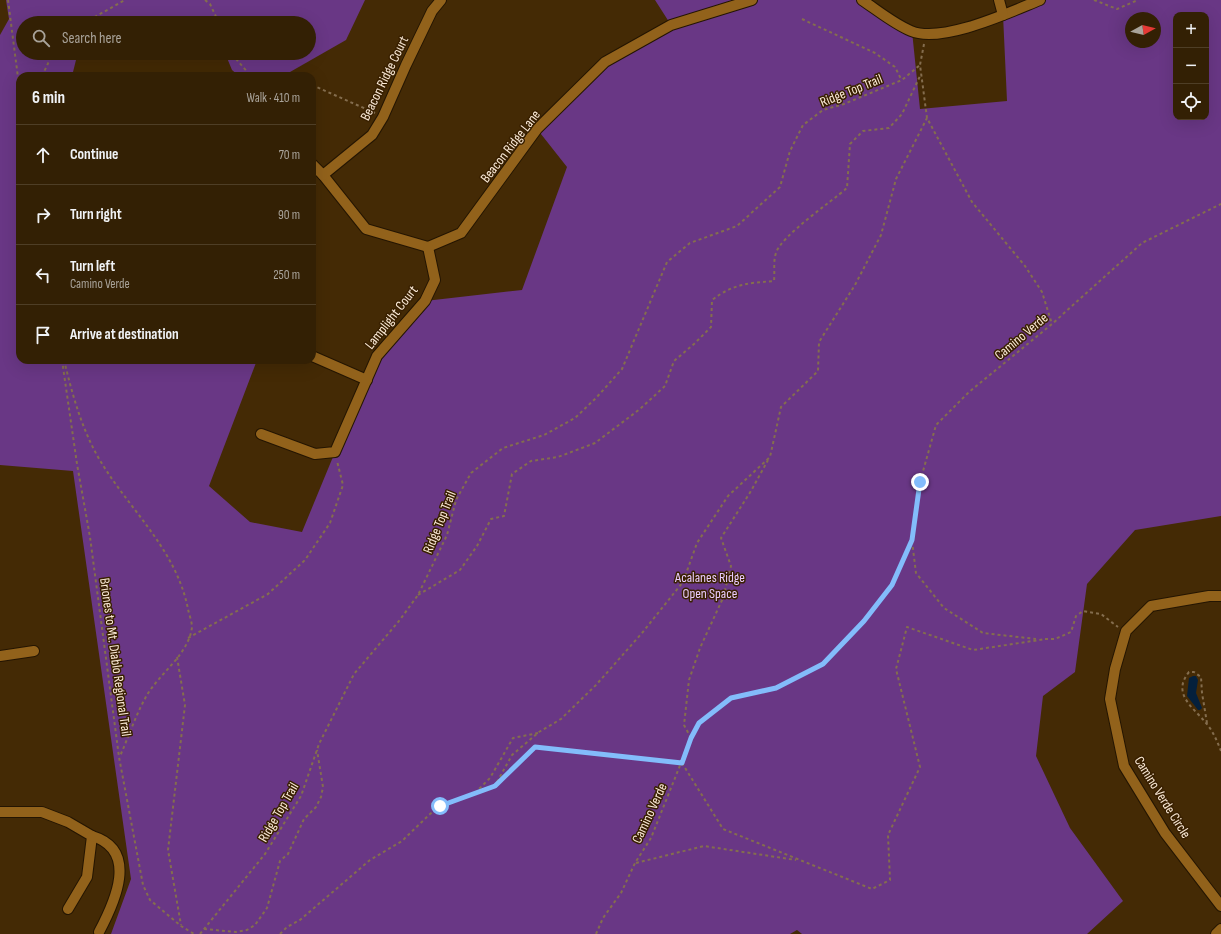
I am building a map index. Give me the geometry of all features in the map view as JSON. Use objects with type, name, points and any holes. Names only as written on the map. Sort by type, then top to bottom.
[{"type":"street","name":"Beacon Ridge Court","points":[[323,175],[372,135],[383,117],[432,11],[441,0]]},
{"type":"street","name":"Beacon Ridge Lane","points":[[428,247],[461,234],[537,129],[605,62],[672,25],[751,0]]},
{"type":"street","points":[[862,0],[912,31],[926,33],[943,33],[961,29],[1003,15],[1040,0]]},
{"type":"street","points":[[999,0],[1003,15]]},
{"type":"street","points":[[316,168],[366,229],[428,247]]},
{"type":"street","name":"Lamplight Court","points":[[335,452],[377,356],[425,302],[434,280],[428,247]]},
{"type":"street","points":[[316,358],[367,380]]},
{"type":"street","points":[[261,434],[315,454],[335,452]]},
{"type":"street","name":"Camino Verde Circle","points":[[1221,596],[1209,596],[1151,606],[1126,631],[1115,669],[1110,699],[1124,766],[1165,833],[1221,906]]},
{"type":"street","points":[[0,656],[34,651]]},
{"type":"street","points":[[0,812],[42,812],[68,822],[92,836],[102,839],[113,850],[121,871],[109,913],[99,932]]},
{"type":"street","points":[[68,909],[87,877],[92,836]]},
{"type":"street","points":[[1216,934],[1221,929]]},
{"type":"path","points":[[8,0],[17,72]]},
{"type":"path","points":[[96,16],[125,0]]},
{"type":"path","points":[[205,0],[210,4],[216,16]]},
{"type":"path","points":[[1094,0],[1117,9],[1138,0]]},
{"type":"path","points":[[802,19],[875,53],[895,68],[902,80]]},
{"type":"path","points":[[926,33],[920,65],[927,118],[972,202],[1026,266],[1042,292],[1052,324]]},
{"type":"path","points":[[44,72],[50,60]]},
{"type":"path","points":[[237,60],[248,72]]},
{"type":"path","name":"Ridge Top Trail","points":[[200,934],[265,854],[301,796],[317,750],[354,674],[399,621],[418,595],[447,535],[456,500],[471,473],[503,448],[544,435],[575,418],[596,398],[622,369],[667,262],[690,243],[737,226],[780,187],[790,151],[802,124],[823,110],[844,104],[902,80],[920,65]]},
{"type":"path","points":[[418,595],[460,570],[477,546],[490,519],[504,516],[512,474],[531,461],[558,457],[595,443],[640,409],[665,386],[674,361],[711,327],[712,300],[726,289],[750,283],[774,281],[776,252],[792,231],[829,204],[847,188],[850,144],[863,131],[889,128],[902,114],[921,74]]},
{"type":"path","points":[[316,86],[383,117]]},
{"type":"path","points":[[691,738],[684,725],[689,680],[700,648],[723,598],[731,566],[721,538],[751,491],[770,457],[781,407],[818,372],[819,342],[855,285],[880,235],[896,179],[927,118]]},
{"type":"path","name":"Camino Verde","points":[[1126,631],[1101,614],[1083,611],[1076,616],[1071,632],[1055,638],[1026,639],[983,633],[944,608],[916,573],[912,540],[920,482],[936,424],[969,392],[1052,324],[1142,243],[1221,204]]},
{"type":"path","points":[[64,364],[74,402],[97,456],[131,507],[154,534],[168,556],[178,574],[187,602],[192,627],[188,638],[176,657],[148,694],[119,757]]},
{"type":"path","name":"Briones to Mt. Diablo Regional Trail","points":[[64,364],[77,464],[90,537],[119,757],[143,885],[150,900],[181,926],[194,934]]},
{"type":"path","points":[[188,638],[268,594],[305,560],[330,523],[343,485],[335,452]]},
{"type":"path","points":[[495,786],[512,755],[540,732],[561,719],[596,685],[642,633],[683,582],[696,543],[728,496],[770,457]]},
{"type":"path","name":"Camino Verde","points":[[596,934],[603,918],[621,893],[635,863],[651,838],[691,738],[699,723],[731,698],[776,688],[823,664],[864,621],[892,585],[912,540]]},
{"type":"path","points":[[280,934],[287,927],[300,920],[370,860],[402,841],[440,806],[495,786],[535,747],[682,763],[723,829],[872,889],[890,880],[888,835],[920,767],[896,669],[907,627],[973,650],[1046,639]]},
{"type":"path","points":[[176,657],[185,706],[168,850],[181,926]]},
{"type":"path","points":[[1207,723],[1201,677],[1194,672],[1189,672],[1184,682],[1184,696],[1187,702],[1207,723],[1221,751]]},
{"type":"path","points":[[474,794],[490,778],[513,738],[540,732]]},
{"type":"path","points":[[204,929],[236,932],[247,930],[255,925],[266,908],[280,861],[288,854],[304,819],[316,807],[321,797],[323,787],[317,750]]},
{"type":"path","points":[[635,863],[704,846],[801,861]]},
{"type":"green space","name":"Acalanes Ridge Open Space","points":[[6,0],[365,0],[346,40],[316,57],[316,16],[16,16],[16,60],[76,60],[73,72],[16,72],[16,364],[255,364],[209,486],[250,522],[302,532],[377,356],[425,301],[522,290],[567,167],[537,129],[605,62],[671,25],[655,0],[862,0],[912,31],[920,109],[1007,101],[1003,15],[1040,0],[1221,0],[1221,516],[1135,530],[1087,584],[1075,672],[1043,696],[1036,756],[1070,828],[1123,901],[1087,934],[802,934],[797,930],[790,934],[111,934],[131,879],[73,471],[0,465],[0,35],[9,19]]},
{"type":"green space","name":"Acalanes Ridge Open Space","points":[[228,60],[311,60],[290,72],[234,72]]},
{"type":"water","points":[[1196,676],[1198,680],[1196,693],[1202,708],[1200,710],[1198,710],[1187,696],[1189,678]]},
{"type":"route","points":[[440,806],[495,786],[535,747],[682,763],[691,738],[699,723],[731,698],[776,688],[823,664],[864,621],[892,585],[912,540],[920,482]]}]
